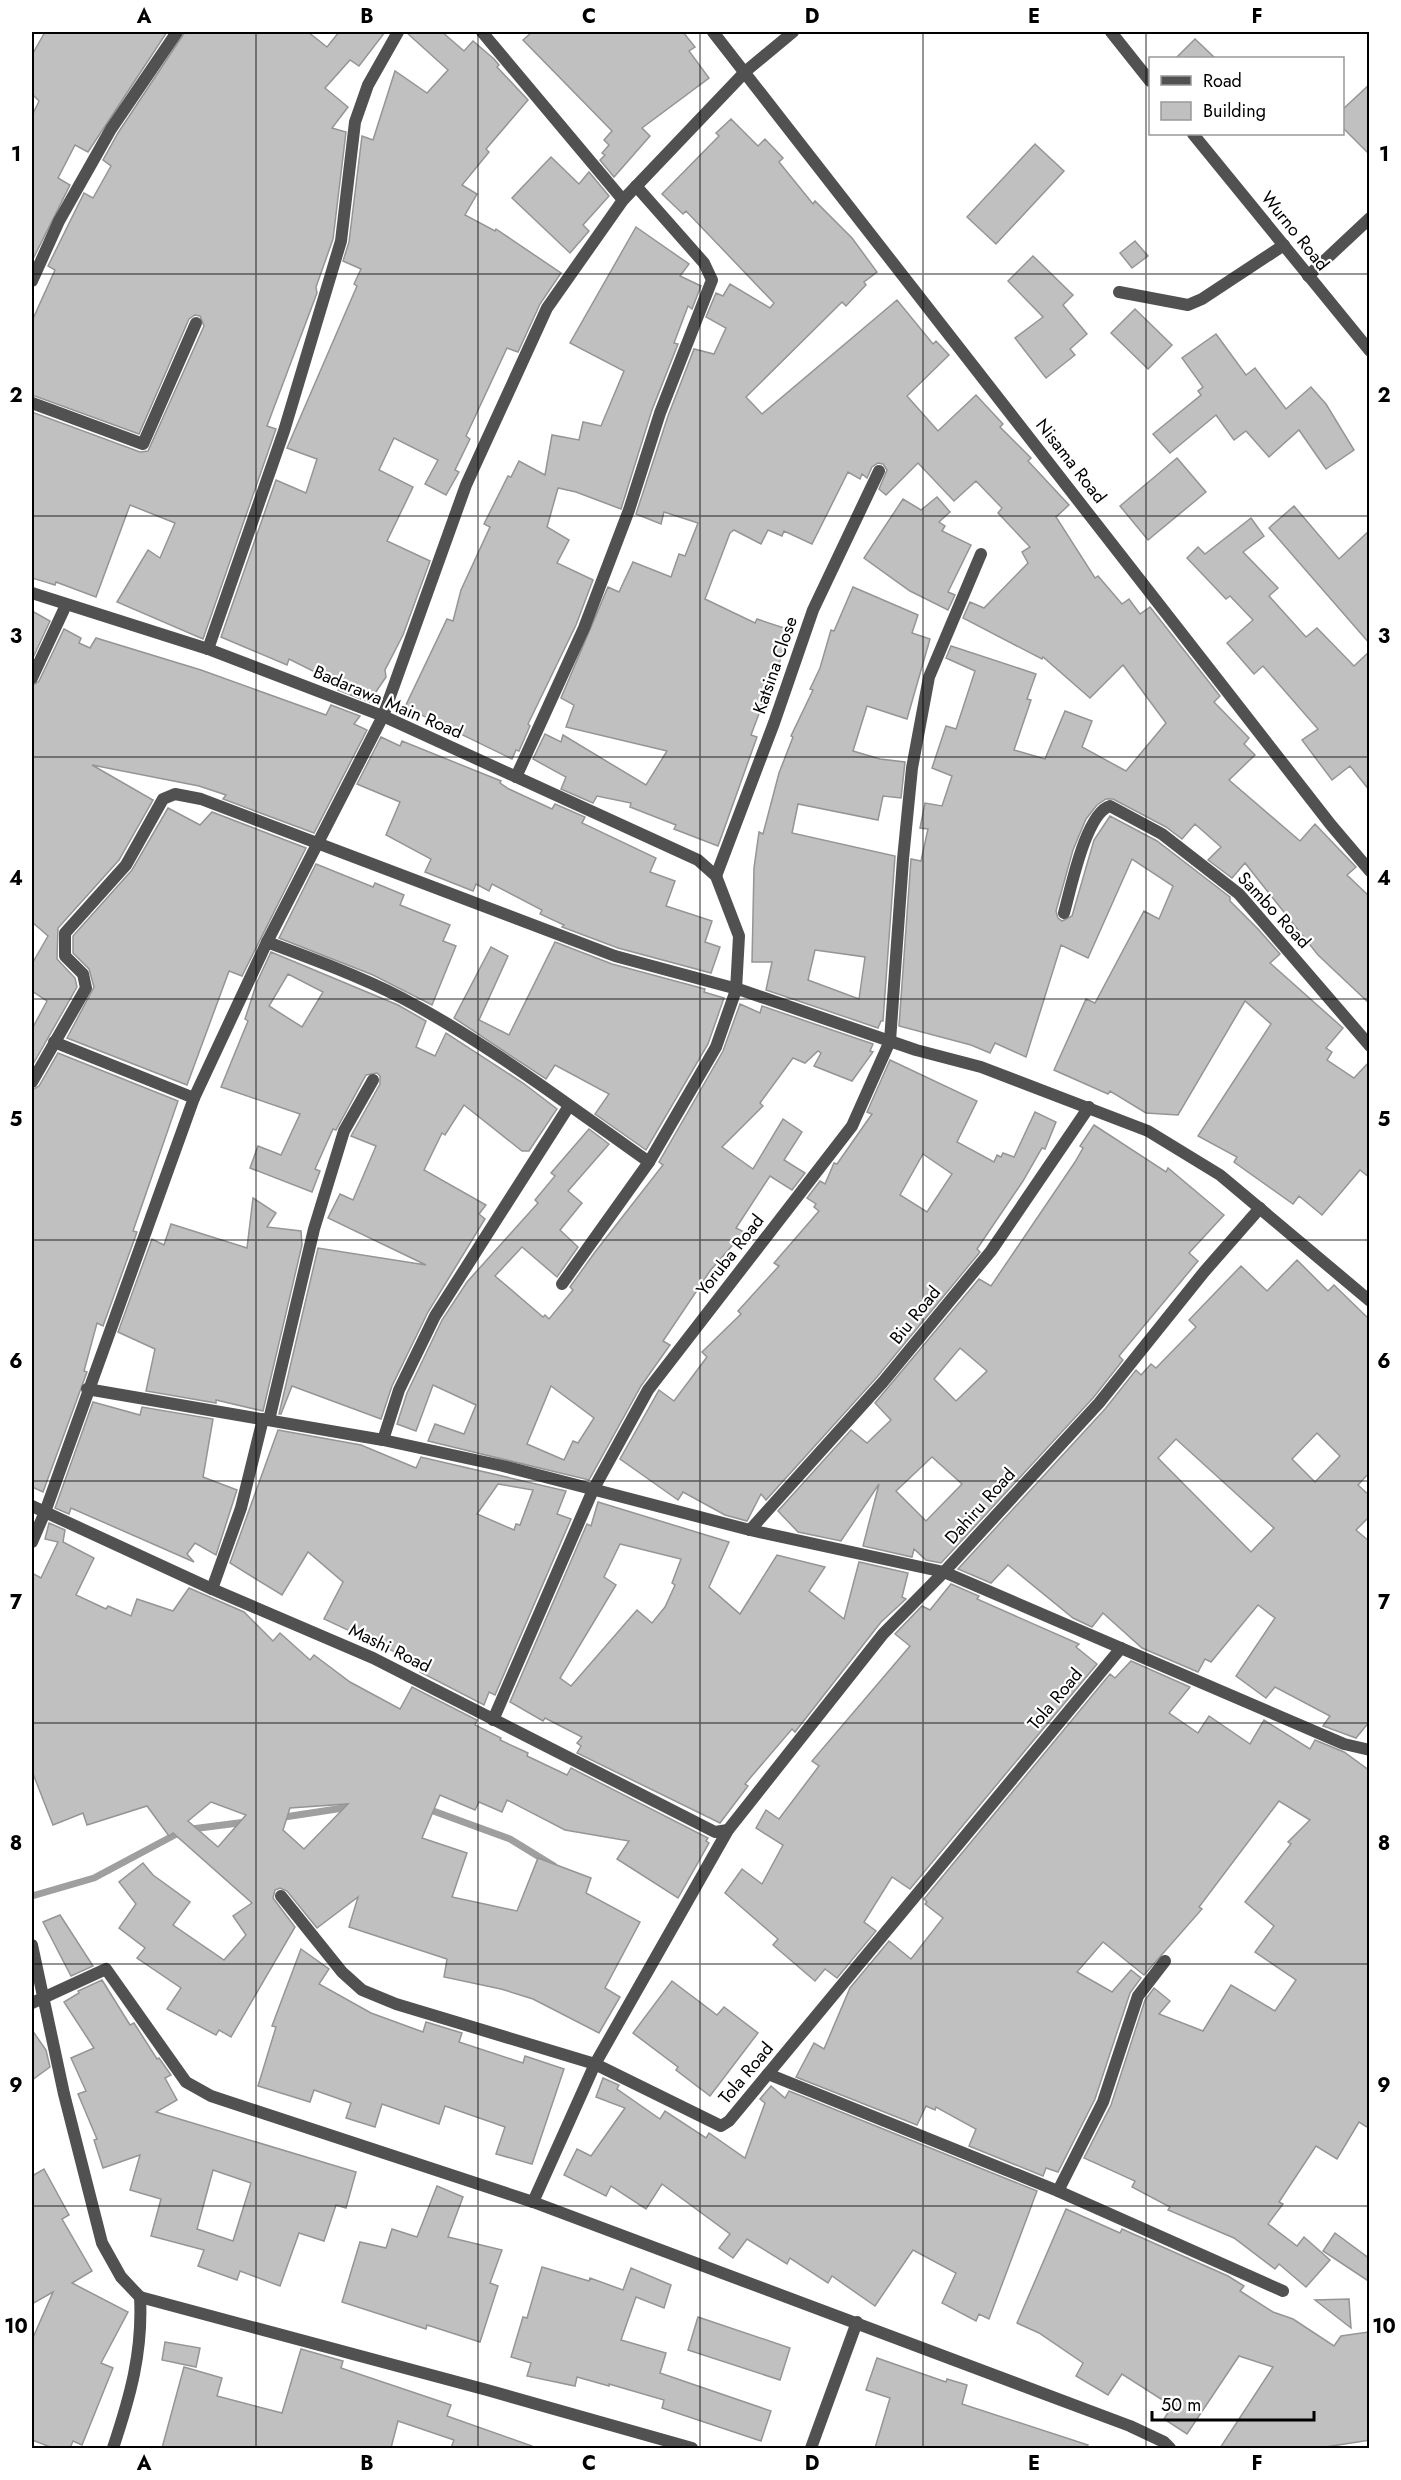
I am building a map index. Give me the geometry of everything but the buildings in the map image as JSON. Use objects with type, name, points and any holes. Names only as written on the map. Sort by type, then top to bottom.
[{"type":"street","points":[[32,281],[59,221],[111,129],[177,32]]},
{"type":"street","points":[[208,649],[284,431],[341,241],[355,122],[368,85],[398,32]]},
{"type":"street","points":[[482,32],[623,200]]},
{"type":"street","name":"Nisama Road","points":[[713,32],[746,71],[1316,806],[1370,871]]},
{"type":"street","points":[[32,1542],[45,1512],[87,1389],[194,1098],[267,942],[383,716],[466,485],[547,308],[623,200],[746,71],[793,32]]},
{"type":"street","points":[[1111,32],[1149,80]]},
{"type":"street","name":"Wurno Road","points":[[1194,135],[1370,351]]},
{"type":"street","points":[[516,777],[584,628],[629,510],[660,413],[712,280],[704,263],[636,186]]},
{"type":"street","points":[[1308,276],[1370,219]]},
{"type":"street","points":[[1119,292],[1188,305],[1202,299],[1284,245]]},
{"type":"street","points":[[32,403],[143,444],[196,323]]},
{"type":"street","name":"Katsina Close","points":[[716,876],[774,723],[813,610],[879,471]]},
{"type":"street","points":[[890,1041],[912,768],[929,677],[981,554]]},
{"type":"street","name":"Badarawa Main Road","points":[[32,592],[66,605],[208,649],[383,716],[698,860],[716,876]]},
{"type":"street","points":[[32,678],[66,605]]},
{"type":"street","points":[[32,1082],[86,988],[84,974],[65,956],[64,933],[126,865],[163,799],[175,794],[201,799],[319,842],[371,865],[615,956],[736,990],[890,1041],[981,1067],[1148,1131],[1220,1175],[1370,1301]]},
{"type":"street","name":"Sambo Road","points":[[1064,913],[1092,822],[1102,808],[1110,806],[1162,834],[1239,894],[1370,1046]]},
{"type":"street","points":[[562,1284],[649,1162],[716,1047],[736,990],[739,936],[716,876]]},
{"type":"street","points":[[267,942],[333,967],[402,998],[491,1051],[649,1162]]},
{"type":"street","name":"Yoruba Road","points":[[493,1720],[593,1490],[648,1390],[852,1126],[890,1041]]},
{"type":"street","points":[[54,1042],[194,1098]]},
{"type":"street","points":[[213,1589],[242,1508],[314,1229],[344,1131],[373,1080]]},
{"type":"street","points":[[383,1440],[399,1390],[435,1316],[569,1106]]},
{"type":"street","name":"Biu Road","points":[[750,1530],[884,1382],[991,1251],[1089,1107]]},
{"type":"street","name":"Dahiru Road","points":[[533,2202],[595,2064],[728,1830],[883,1634],[944,1572],[1099,1402],[1204,1272],[1260,1208]]},
{"type":"street","points":[[87,1389],[383,1440],[750,1530],[944,1572],[1344,1744],[1370,1750]]},
{"type":"street","name":"Mashi Road","points":[[32,1506],[213,1589],[373,1658],[716,1832],[728,1830]]},
{"type":"street","name":"Tola Road","points":[[281,1896],[342,1972],[362,1990],[396,2004],[595,2064],[721,2126],[729,2121],[1121,1648]]},
{"type":"street","points":[[32,1945],[67,2104],[102,2243],[121,2277],[140,2297],[487,2390],[692,2448]]},
{"type":"street","points":[[1058,2191],[1103,2102],[1138,1996],[1165,1961]]},
{"type":"street","points":[[32,2003],[106,1969],[186,2082],[211,2096],[533,2202],[1130,2426],[1164,2442],[1170,2448]]},
{"type":"street","points":[[768,2074],[1058,2191],[1283,2291]]},
{"type":"street","points":[[113,2448],[135,2378],[141,2317],[140,2297]]},
{"type":"street","points":[[811,2448],[857,2322]]},
{"type":"waterway","points":[[278,1818],[350,1807]]},
{"type":"waterway","points":[[425,1808],[510,1839],[554,1866]]},
{"type":"waterway","points":[[32,1896],[94,1878],[184,1830],[246,1822]]}]
